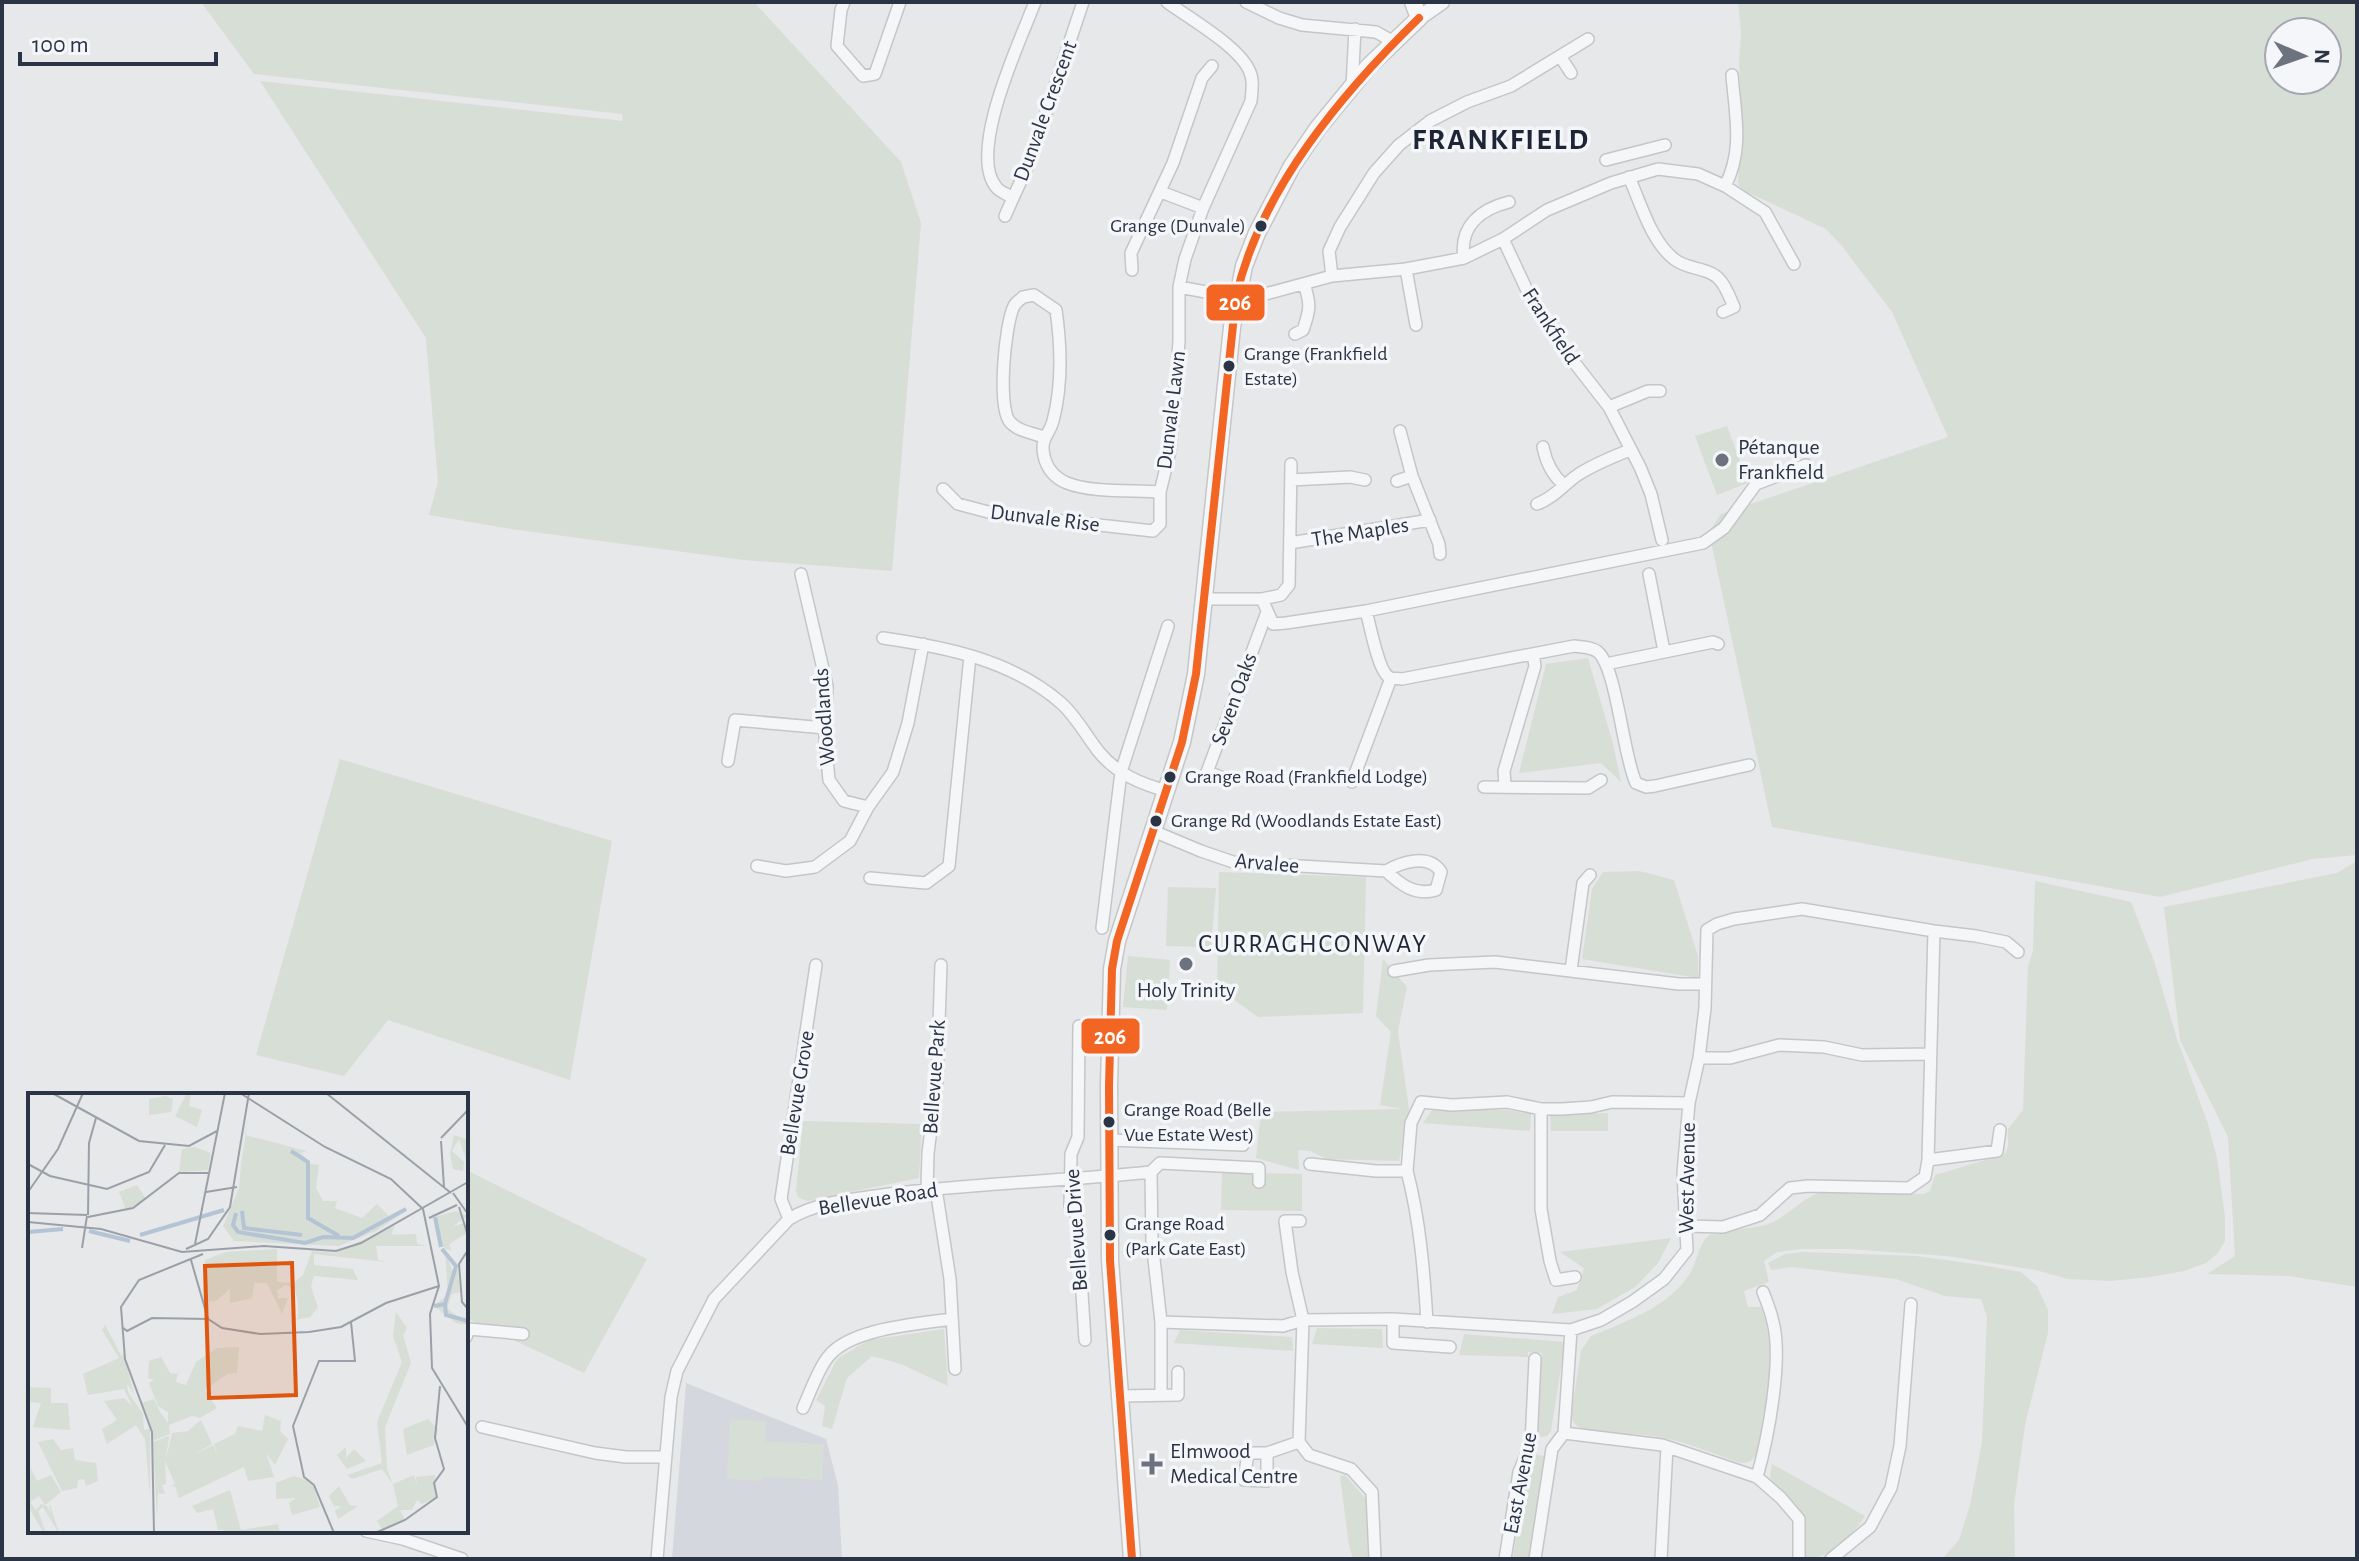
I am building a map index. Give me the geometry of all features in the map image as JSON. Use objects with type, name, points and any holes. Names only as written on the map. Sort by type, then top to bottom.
[{"type":"main road","points":[[1132,1559],[1110,1260],[1112,969],[1117,941],[1182,742],[1196,674],[1236,297],[1244,266],[1257,233],[1292,166],[1318,128],[1394,42],[1416,10]]},
{"type":"street","points":[[844,2],[837,46],[863,76],[875,74],[900,2]]},
{"type":"street","name":"Dunvale Crescent","points":[[1035,2],[995,105],[987,144],[989,171],[997,188],[1013,198],[1030,161],[1083,2]]},
{"type":"street","name":"Dunvale Lawn","points":[[1153,531],[1160,524],[1160,492],[1170,451],[1179,341],[1179,287],[1185,259],[1203,208],[1251,101],[1253,87],[1250,71],[1239,54],[1167,2]]},
{"type":"street","points":[[1247,2],[1279,18],[1302,25],[1376,32],[1394,42]]},
{"type":"street","points":[[1416,10],[1442,2]]},
{"type":"street","points":[[1352,87],[1355,29]]},
{"type":"street","points":[[1332,276],[1329,251],[1340,227],[1374,173],[1399,145],[1430,121],[1467,102],[1511,86],[1588,39]]},
{"type":"street","points":[[1560,56],[1571,73]]},
{"type":"street","points":[[1132,270],[1131,253],[1161,192],[1202,78],[1212,66]]},
{"type":"street","points":[[1725,186],[1737,153],[1732,75]]},
{"type":"street","points":[[1665,145],[1611,159],[1626,178],[1663,247],[1687,267],[1710,273],[1719,279],[1734,307],[1723,312]]},
{"type":"street","points":[[1179,287],[1251,298],[1332,276],[1406,269],[1464,258],[1503,239],[1547,210],[1626,178],[1658,169],[1698,174],[1725,186],[1765,212],[1794,264]]},
{"type":"street","points":[[1161,192],[1203,208]]},
{"type":"street","points":[[1005,216],[1013,198]]},
{"type":"street","points":[[1464,258],[1463,247],[1469,226],[1476,217],[1492,206],[1509,202]]},
{"type":"street","name":"Frankfield","points":[[1503,239],[1531,299],[1559,343],[1609,407],[1651,494],[1662,540]]},
{"type":"street","points":[[1406,269],[1416,325]]},
{"type":"street","points":[[1295,334],[1303,330],[1311,303],[1304,284]]},
{"type":"street","points":[[1044,437],[1021,430],[1009,421],[1003,406],[1002,375],[1013,307],[1023,297],[1034,295],[1056,310],[1059,329],[1058,376],[1052,424],[1044,437],[1044,457],[1053,475],[1069,484],[1092,488],[1160,492]]},
{"type":"street","points":[[1609,407],[1648,391],[1660,391]]},
{"type":"street","name":"The Maples","points":[[1400,431],[1412,476],[1439,544],[1440,554]]},
{"type":"street","points":[[1543,447],[1545,459],[1564,485]]},
{"type":"street","points":[[1537,504],[1555,495],[1564,485],[1594,465],[1630,450]]},
{"type":"street","name":"The Maples","points":[[1262,599],[1281,595],[1289,585],[1291,464]]},
{"type":"street","points":[[1204,599],[1262,599],[1273,624],[1366,611],[1703,543],[1724,528],[1756,484],[1806,465]]},
{"type":"street","name":"The Maples","points":[[1397,481],[1412,476]]},
{"type":"street","points":[[1291,480],[1350,477],[1365,480]]},
{"type":"street","name":"Dunvale Rise","points":[[943,489],[958,504],[992,513],[1153,531]]},
{"type":"street","name":"The Maples","points":[[1290,543],[1430,520]]},
{"type":"street","name":"Woodlands","points":[[801,574],[827,686],[825,728],[829,780],[844,801],[868,807]]},
{"type":"street","points":[[1649,574],[1664,651]]},
{"type":"street","points":[[1366,611],[1379,659],[1385,673],[1391,678],[1402,679],[1574,646],[1599,653],[1606,664],[1623,727],[1631,773],[1636,783],[1655,786],[1749,765]]},
{"type":"street","name":"Seven Oaks","points":[[1221,777],[1207,772],[1267,612]]},
{"type":"street","points":[[1102,928],[1121,772],[1168,626]]},
{"type":"street","points":[[883,638],[970,656],[1032,681],[1063,704],[1100,754],[1121,772],[1139,784],[1167,791]]},
{"type":"street","points":[[1606,664],[1713,642],[1718,644]]},
{"type":"street","points":[[757,866],[786,871],[815,867],[850,841],[868,807],[893,772],[908,723],[923,644]]},
{"type":"street","points":[[1505,785],[1504,771],[1535,666],[1533,654]]},
{"type":"street","points":[[870,878],[926,883],[949,866],[970,656]]},
{"type":"street","points":[[1352,782],[1391,678]]},
{"type":"street","points":[[728,761],[735,720],[825,728]]},
{"type":"street","points":[[1484,787],[1588,788],[1601,780]]},
{"type":"street","name":"Arvalee","points":[[1153,831],[1233,862],[1386,871],[1402,863],[1430,861],[1441,872],[1436,890],[1425,893],[1412,890],[1386,871]]},
{"type":"street","points":[[1571,970],[1583,883],[1590,875]]},
{"type":"street","name":"West Avenue","points":[[1161,1322],[1283,1326],[1303,1320],[1393,1319],[1571,1330],[1601,1320],[1664,1279],[1687,1250],[1683,1173],[1689,1103],[1705,1008],[1707,930],[1734,919],[1802,909],[1976,936],[2006,942],[2018,952]]},
{"type":"street","points":[[1687,1226],[1723,1227],[1760,1215],[1790,1188],[1909,1188],[1925,1177],[1934,931]]},
{"type":"street","points":[[1394,971],[1429,965],[1495,962],[1679,984],[1705,984]]},
{"type":"street","name":"Bellevue Grove","points":[[789,1219],[781,1199],[816,965]]},
{"type":"street","name":"Bellevue Park","points":[[941,965],[937,1081],[928,1153],[950,1279],[955,1369]]},
{"type":"street","name":"Bellevue Drive","points":[[1079,1026],[1078,1137],[1071,1154],[1070,1206],[1077,1216],[1085,1340]]},
{"type":"street","points":[[1699,1058],[1730,1058],[1779,1045],[1824,1047],[1862,1055],[1931,1054]]},
{"type":"street","points":[[1427,1322],[1423,1262],[1415,1202],[1407,1171],[1411,1123],[1421,1102],[1452,1105],[1507,1102],[1541,1109],[1591,1107],[1612,1102],[1689,1103]]},
{"type":"street","points":[[1541,1109],[1541,1209],[1550,1261],[1556,1280],[1575,1277]]},
{"type":"street","points":[[1928,1160],[1997,1151],[2000,1130]]},
{"type":"street","points":[[1109,1140],[1243,1145]]},
{"type":"street","name":"Bellevue Road","points":[[657,1559],[673,1382],[714,1299],[789,1219],[802,1211],[845,1200],[932,1189],[1151,1172],[1160,1163],[1259,1168],[1259,1182]]},
{"type":"street","points":[[1310,1164],[1407,1171]]},
{"type":"street","points":[[1151,1172],[1152,1241],[1161,1322],[1161,1395]]},
{"type":"street","points":[[1300,1221],[1285,1221],[1303,1320],[1299,1442],[1309,1455],[1351,1469],[1372,1492],[1375,1559]]},
{"type":"street","points":[[1757,1477],[1768,1440],[1776,1357],[1774,1324],[1763,1292]]},
{"type":"street","points":[[1831,1559],[1870,1527],[1891,1488],[1900,1446],[1911,1304]]},
{"type":"street","points":[[803,1408],[828,1356],[844,1344],[872,1332],[952,1319]]},
{"type":"street","points":[[1393,1319],[1393,1343],[1450,1347]]},
{"type":"street","points":[[468,1332],[469,1329],[523,1334]]},
{"type":"street","name":"East Avenue","points":[[1535,1559],[1552,1449],[1564,1433],[1571,1330]]},
{"type":"street","name":"East Avenue","points":[[1505,1559],[1519,1472],[1531,1444],[1535,1359]]},
{"type":"street","points":[[1119,1396],[1178,1395],[1178,1372]]},
{"type":"street","points":[[482,1427],[595,1453],[665,1457]]},
{"type":"street","name":"East Avenue","points":[[1564,1433],[1667,1447],[1757,1477],[1799,1519],[1799,1559]]},
{"type":"street","points":[[1267,1453],[1299,1442]]},
{"type":"street","points":[[1531,1444],[1552,1449]]},
{"type":"street","points":[[1661,1559],[1667,1447]]},
{"type":"street","points":[[385,1533],[462,1559]]},
{"type":"shaded area","points":[[201,2],[754,2],[901,162],[921,223],[892,571],[744,560],[429,515],[438,482],[426,338],[260,81],[623,121],[622,114],[254,74]]},
{"type":"shaded area","points":[[1738,2],[2357,2],[2357,855],[2313,859],[2160,897],[1772,827],[1709,532],[1721,514],[1948,437],[1892,312],[1842,246],[1826,229],[1739,186],[1743,145],[1739,64],[1741,32]]},
{"type":"shaded area","name":"Pétanque Frankfield","points":[[1727,426],[1748,483],[1717,495],[1695,436]]},
{"type":"shaded area","points":[[1588,658],[1621,782],[1601,763],[1519,773],[1546,664]]},
{"type":"shaded area","points":[[340,759],[612,841],[570,1080],[388,1020],[344,1076],[256,1055]]},
{"type":"shaded area","points":[[2357,861],[2357,1287],[2289,1276],[2207,1274],[2235,1256],[2228,1137],[2180,1040],[2164,907],[2337,873]]},
{"type":"shaded area","points":[[1639,871],[1674,880],[1698,956],[1698,978],[1582,959],[1592,889],[1603,872]]},
{"type":"shaded area","points":[[1219,872],[1366,877],[1363,1013],[1258,1017],[1230,997],[1217,995]]},
{"type":"shaded area","points":[[2035,881],[2131,902],[2154,961],[2217,1158],[2225,1217],[2225,1241],[2218,1253],[2206,1263],[2184,1271],[2111,1281],[2067,1279],[2036,1270],[1947,1256],[1850,1249],[1777,1252],[1764,1261],[1769,1282],[1744,1291],[1748,1307],[1761,1307],[1770,1361],[1759,1452],[1752,1460],[1737,1462],[1663,1438],[1599,1433],[1578,1427],[1571,1415],[1581,1351],[1591,1336],[1645,1312],[1669,1296],[1689,1275],[1708,1236],[1768,1224],[1821,1192],[1924,1194],[1930,1191],[1935,1175],[2005,1154],[2008,1129],[2023,1110],[2028,966],[2033,951]]},
{"type":"shaded area","points":[[1168,887],[1216,888],[1211,947],[1166,946]]},
{"type":"shaded area","points":[[1128,956],[1170,960],[1167,1010],[1123,1007]]},
{"type":"shaded area","points":[[1383,959],[1407,987],[1398,1031],[1409,1109],[1399,1161],[1327,1159],[1310,1151],[1298,1150],[1299,1170],[1256,1158],[1261,1112],[1402,1109],[1380,1105],[1391,1032],[1376,1016]]},
{"type":"shaded area","points":[[1432,1110],[1508,1110],[1531,1114],[1530,1131],[1423,1123]]},
{"type":"shaded area","points":[[1608,1113],[1608,1131],[1551,1131],[1550,1115]]},
{"type":"shaded area","points":[[803,1121],[922,1124],[919,1178],[807,1201],[798,1197]]},
{"type":"shaded area","points":[[468,1171],[647,1259],[584,1373],[468,1319]]},
{"type":"shaded area","points":[[1222,1172],[1302,1174],[1302,1211],[1221,1210]]},
{"type":"shaded area","points":[[1671,1238],[1658,1263],[1635,1287],[1597,1309],[1552,1314],[1558,1297],[1577,1290],[1584,1268],[1560,1252]]},
{"type":"shaded area","points":[[1785,1254],[1916,1256],[1975,1264],[2021,1272],[2037,1286],[2048,1310],[2048,1333],[2025,1425],[2014,1505],[2015,1559],[1942,1559],[1959,1540],[1970,1505],[1982,1442],[1987,1317],[1981,1299],[1945,1296],[1896,1279],[1791,1267],[1771,1270],[1768,1263]]},
{"type":"shaded area","points":[[1317,1328],[1382,1329],[1383,1348],[1312,1344]]},
{"type":"shaded area","points":[[944,1329],[948,1386],[901,1364],[872,1356],[847,1378],[832,1429],[822,1426],[825,1406],[816,1400],[837,1359],[869,1340]]},
{"type":"shaded area","points":[[1180,1330],[1292,1337],[1293,1351],[1174,1343]]},
{"type":"shaded area","points":[[1464,1334],[1565,1342],[1551,1431],[1547,1436],[1540,1437],[1537,1431],[1542,1353],[1528,1352],[1528,1357],[1459,1355]]},
{"type":"shaded area","points":[[686,1383],[826,1439],[838,1485],[842,1559],[672,1559]]},
{"type":"shaded area","points":[[730,1419],[766,1421],[765,1441],[824,1444],[822,1480],[727,1479]]},
{"type":"shaded area","points":[[1536,1455],[1546,1458],[1530,1559],[1513,1559],[1525,1471]]},
{"type":"shaded area","points":[[1772,1464],[1865,1516],[1840,1545],[1824,1555],[1806,1559],[1804,1519],[1797,1506],[1770,1478]]},
{"type":"shaded area","points":[[1345,1475],[1366,1499],[1368,1559],[1353,1559],[1349,1546],[1340,1476]]},
{"type":"transit line","name":"206","points":[[1132,1559],[1110,1260],[1112,969],[1117,941],[1182,742],[1196,674],[1236,297],[1248,257],[1284,181],[1361,78],[1419,18]]},
{"type":"place","name":"Grange (Dunvale)","points":[[1261,226]]},
{"type":"place","name":"Grange (Frankfield Estate)","points":[[1229,366]]},
{"type":"place","name":"Pétanque Frankfield","points":[[1722,460]]},
{"type":"place","name":"Grange Road (Frankfield Lodge)","points":[[1170,777]]},
{"type":"place","name":"Grange Rd (Woodlands Estate East)","points":[[1156,821]]},
{"type":"place","name":"Holy Trinity","points":[[1186,964]]},
{"type":"place","name":"Grange Road (Belle Vue Estate West)","points":[[1109,1122]]},
{"type":"place","name":"Grange Road (Park Gate East)","points":[[1110,1235]]},
{"type":"place","name":"Elmwood Medical Centre","points":[[1152,1464]]},
{"type":"district","name":"FRANKFIELD","points":[[1501,140]]},
{"type":"district","name":"CURRAGHCONWAY","points":[[1313,944]]}]
